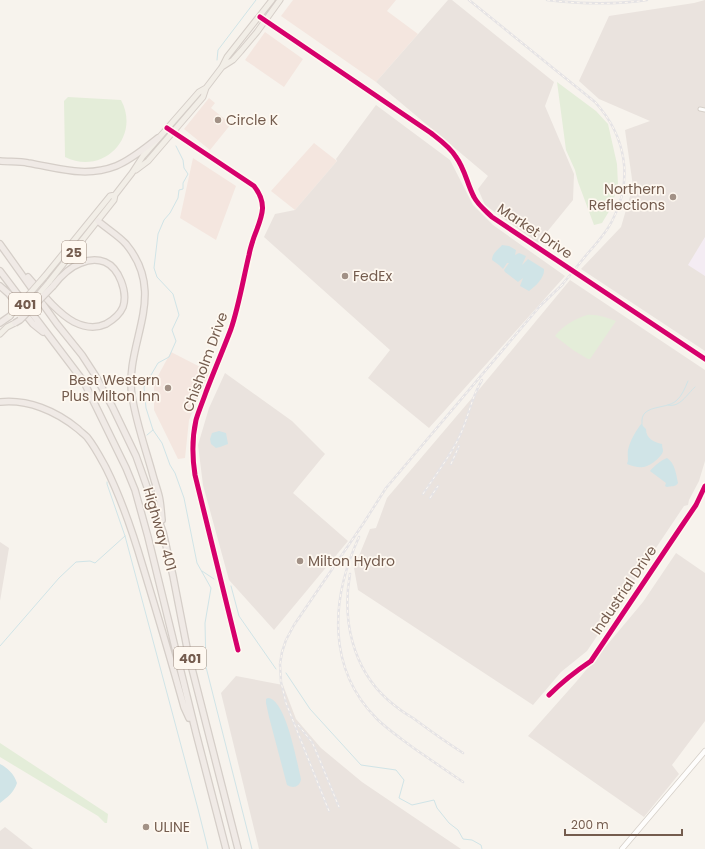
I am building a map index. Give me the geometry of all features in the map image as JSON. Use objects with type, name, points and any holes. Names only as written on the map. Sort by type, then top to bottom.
[{"type":"highway","points":[[0,161],[20,162],[77,172],[105,170],[128,160],[158,138]]},
{"type":"highway","points":[[98,221],[125,244],[137,261],[142,274],[145,293],[145,307],[132,368],[132,395],[159,496],[164,532]]},
{"type":"highway","name":"Highway 401","points":[[0,244],[57,324],[82,355],[95,375],[136,456],[164,532],[188,653],[238,849]]},
{"type":"highway","points":[[12,259],[58,309],[68,318],[83,326],[94,327],[104,325],[111,321],[123,308],[124,299],[121,281],[116,272],[105,262],[89,260],[80,263],[51,284],[20,320],[15,323]]},
{"type":"highway","name":"Highway 401","points":[[0,271],[84,382],[126,468],[135,490],[226,849]]},
{"type":"highway","points":[[0,286],[9,294],[33,324],[50,337]]},
{"type":"highway","points":[[0,323],[10,316]]},
{"type":"highway","points":[[0,402],[8,401],[33,404],[52,411],[70,422],[86,436],[97,452],[111,477],[124,509],[143,565],[184,707],[196,733]]},
{"type":"main road","name":"25","points":[[132,173],[148,161],[203,97],[206,88],[222,67],[227,57],[272,0]]},
{"type":"main road","name":"25","points":[[222,67],[233,60],[280,0]]},
{"type":"main road","name":"25","points":[[51,284],[114,200],[115,195],[143,156],[199,92],[206,88]]},
{"type":"main road","name":"25","points":[[7,327],[10,316],[45,276],[110,196],[115,195]]},
{"type":"main road","name":"25","points":[[0,334],[7,327],[15,323]]},
{"type":"street","name":"Market Drive","points":[[260,17],[431,133],[446,145],[458,158],[474,196],[481,207],[492,217],[705,360]]},
{"type":"street","points":[[700,109],[705,110]]},
{"type":"street","name":"Chisholm Drive","points":[[167,128],[254,186],[260,196],[262,208],[261,221],[253,238],[237,308],[198,413],[194,430],[192,461],[238,650]]},
{"type":"street","name":"Industrial Drive","points":[[549,695],[566,679],[591,661],[696,505],[705,486]]},
{"type":"street","points":[[622,849],[705,751]]},
{"type":"shaded area","points":[[293,0],[396,0],[387,11],[418,34],[376,82],[281,16]]},
{"type":"shaded area","points":[[448,0],[452,0],[554,82],[545,106],[574,174],[573,200],[538,243],[485,205],[478,189],[488,176],[376,82]]},
{"type":"shaded area","points":[[705,0],[705,351],[581,269],[621,227],[633,186],[625,130],[650,121],[599,99],[579,81],[609,16]]},
{"type":"shaded area","points":[[265,32],[303,59],[284,87],[245,60]]},
{"type":"shaded area","points":[[209,98],[215,103],[211,108],[231,124],[210,150],[184,129]]},
{"type":"shaded area","points":[[376,105],[450,160],[473,205],[493,225],[565,276],[429,428],[368,378],[390,350],[264,237],[275,214],[295,210],[337,161],[336,159]]},
{"type":"shaded area","points":[[314,143],[337,161],[295,210],[271,191]]},
{"type":"shaded area","points":[[193,158],[236,186],[216,240],[180,218]]},
{"type":"shaded area","points":[[705,237],[705,276],[688,265]]},
{"type":"shaded area","points":[[502,245],[509,246],[516,250],[515,255],[519,253],[526,256],[522,265],[528,259],[544,269],[542,278],[529,291],[520,286],[523,278],[518,282],[505,272],[504,270],[509,263],[507,263],[503,269],[492,260],[494,253]]},
{"type":"shaded area","points":[[570,280],[705,370],[705,461],[699,481],[688,505],[684,506],[587,651],[561,672],[533,705],[358,590],[354,568],[370,529],[376,528],[387,498]]},
{"type":"shaded area","points":[[171,352],[210,372],[189,420],[185,458],[178,459],[154,410],[154,383]]},
{"type":"shaded area","points":[[225,373],[292,421],[325,454],[293,493],[348,541],[274,630],[229,580],[203,485],[198,445],[209,408]]},
{"type":"shaded area","points":[[642,423],[649,438],[662,444],[663,451],[658,459],[646,467],[627,464],[630,443],[635,432]]},
{"type":"shaded area","points":[[219,431],[226,433],[228,444],[216,448],[211,444],[210,439],[212,433]]},
{"type":"shaded area","points":[[667,458],[670,460],[676,472],[678,483],[675,486],[665,486],[666,483],[650,471],[658,463]]},
{"type":"shaded area","points":[[0,542],[9,548],[0,601]]},
{"type":"shaded area","points":[[676,553],[705,573],[705,721],[672,765],[679,774],[644,817],[528,736],[576,682],[643,602]]},
{"type":"shaded area","points":[[236,676],[283,685],[296,719],[321,748],[362,782],[461,849],[259,849],[221,693]]},
{"type":"shaded area","points":[[268,698],[274,701],[280,709],[290,733],[301,779],[299,784],[296,786],[292,787],[287,785],[269,717],[266,703],[266,699]]},
{"type":"shaded area","points":[[0,764],[6,767],[17,783],[6,799],[0,803]]},
{"type":"shaded area","points":[[5,827],[33,849],[0,849],[0,831]]},
{"type":"green space","points":[[557,82],[596,111],[608,124],[617,164],[618,185],[611,208],[602,223],[594,225],[575,170],[566,150]]},
{"type":"green space","points":[[68,97],[121,100],[126,114],[126,127],[122,139],[115,150],[105,157],[93,161],[79,162],[65,157],[64,101]]},
{"type":"green space","points":[[587,315],[598,316],[616,321],[590,359],[573,350],[555,336],[562,328]]},
{"type":"green space","points":[[0,743],[108,814],[107,823],[105,823],[98,816],[0,757]]},
{"type":"waterway","points":[[217,60],[218,50],[256,0]]},
{"type":"waterway","points":[[176,146],[183,160],[184,168],[188,174],[183,183],[183,189],[179,190],[178,198],[170,213],[164,220],[158,234],[154,268],[157,277],[173,294],[179,315],[172,330],[176,341],[169,357],[158,363],[144,387],[146,408],[153,430],[162,443],[170,465],[175,473],[184,498],[197,563],[211,588],[205,623],[206,667],[252,849]]},
{"type":"waterway","points":[[642,423],[642,417],[649,410],[666,406],[676,401],[682,394],[688,381]]},
{"type":"waterway","points":[[668,405],[680,402],[695,387]]},
{"type":"waterway","points":[[147,435],[153,430]]},
{"type":"waterway","points":[[107,482],[125,536],[208,849]]},
{"type":"waterway","points":[[0,646],[59,578],[76,562],[90,561],[95,563],[125,536]]},
{"type":"waterway","points":[[202,571],[214,579]]},
{"type":"waterway","points":[[231,586],[239,616],[276,669]]},
{"type":"waterway","points":[[286,673],[310,709],[361,765],[396,770],[404,780],[399,798],[412,805],[434,800],[437,808],[449,823],[458,830],[463,839],[472,840],[481,845],[482,849]]},
{"type":"railway","points":[[469,0],[595,102],[606,115],[620,144],[624,174],[623,190],[619,206],[604,234],[559,288]]},
{"type":"railway","points":[[547,0],[597,3],[622,3],[647,0]]},
{"type":"railway","points":[[329,811],[286,703],[281,682],[280,664],[286,640],[294,625],[386,488],[540,306],[563,284]]},
{"type":"railway","points":[[423,494],[457,441],[482,380]]},
{"type":"railway","points":[[451,464],[459,446]]},
{"type":"railway","points":[[430,498],[438,486]]},
{"type":"railway","points":[[359,537],[343,584],[339,608],[338,632],[342,655],[349,678],[360,699],[381,723],[415,749],[463,782]]},
{"type":"railway","points":[[350,574],[348,591],[349,625],[352,642],[366,673],[376,687],[394,705],[463,753]]},
{"type":"railway","points":[[298,725],[312,742],[339,807]]},
{"type":"cycle path","points":[[260,17],[445,144],[454,153],[459,162],[476,200],[492,217],[705,359]]},
{"type":"cycle path","points":[[167,128],[254,186],[259,193],[262,205],[261,218],[250,248],[234,320],[197,416],[193,440],[195,475],[238,650]]},
{"type":"cycle path","points":[[549,695],[569,677],[591,661],[696,505],[705,486]]},
{"type":"place","name":"Circle K","points":[[218,120]]},
{"type":"place","name":"Northern Reflections","points":[[673,197]]},
{"type":"place","name":"FedEx","points":[[345,276]]},
{"type":"place","name":"Best Western Plus Milton Inn","points":[[168,388]]},
{"type":"place","name":"Milton Hydro","points":[[300,561]]},
{"type":"place","name":"ULINE","points":[[146,827]]}]
